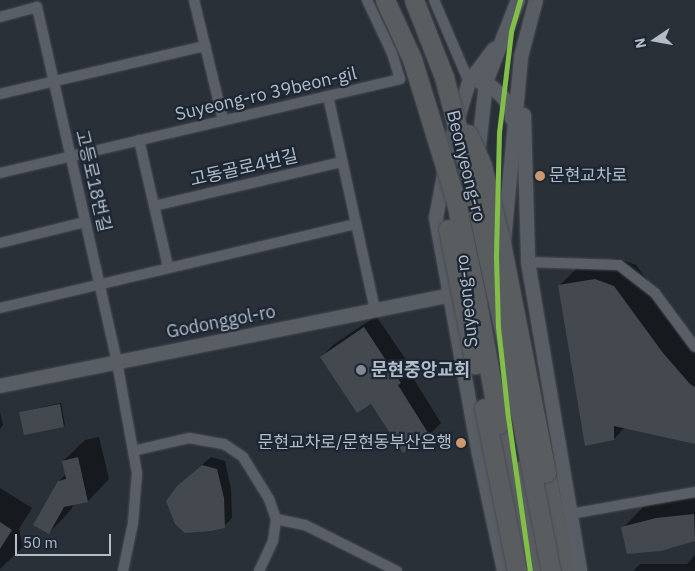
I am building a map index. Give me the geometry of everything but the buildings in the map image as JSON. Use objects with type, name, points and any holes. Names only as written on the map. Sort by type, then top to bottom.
[{"type":"highway","name":"Beonyeong-ro","points":[[385,0],[412,59],[456,202],[477,302],[527,571]]},
{"type":"highway","name":"Beonyeong-ro","points":[[414,0],[444,77],[472,184],[502,320],[551,571]]},
{"type":"highway","points":[[412,59],[433,152],[517,571]]},
{"type":"highway","points":[[444,77],[482,166],[501,243],[564,571]]},
{"type":"main road","name":"Suyeong-ro","points":[[518,0],[501,39],[486,82],[478,150],[480,268],[491,350],[532,571]]},
{"type":"main road","name":"Suyeong-ro","points":[[536,0],[524,42],[500,286],[520,461],[540,571]]},
{"type":"main road","points":[[501,39],[469,82],[449,148],[436,218],[479,454],[504,571]]},
{"type":"main road","name":"Suyeong-ro","points":[[524,42],[524,154],[528,262],[580,571]]},
{"type":"main road","points":[[469,82],[486,82],[501,95],[511,108],[514,139]]},
{"type":"main road","name":"Godonggol-ro","points":[[0,386],[450,295]]},
{"type":"street","points":[[194,0],[222,120]]},
{"type":"street","name":"Suyeong-ro 39beon-gil","points":[[0,172],[400,79],[392,53],[367,0]]},
{"type":"street","points":[[434,0],[469,82]]},
{"type":"street","name":"고등로18번길","points":[[0,16],[37,7],[54,81],[116,362],[137,473],[133,523],[123,571]]},
{"type":"street","points":[[0,94],[205,46]]},
{"type":"street","points":[[328,96],[375,310]]},
{"type":"street","points":[[138,140],[168,267]]},
{"type":"street","name":"고동골로4번길","points":[[154,206],[342,162]]},
{"type":"street","points":[[0,243],[85,222]]},
{"type":"street","points":[[1,308],[356,224]]},
{"type":"street","points":[[528,262],[620,266],[655,293],[695,347]]},
{"type":"street","points":[[133,451],[189,438],[224,444],[243,457],[269,499],[276,519],[273,541],[259,571]]},
{"type":"street","points":[[570,514],[690,493]]},
{"type":"street","points":[[276,519],[305,525],[398,571]]},
{"type":"transit line","points":[[520,0],[511,32],[499,132],[496,257],[498,327],[508,417],[530,571]]},
{"type":"place","name":"문현교차로","points":[[540,176]]},
{"type":"place","name":"문현중앙교회","points":[[361,370]]},
{"type":"place","name":"문현교차로/문현동부산은행","points":[[461,443]]}]
